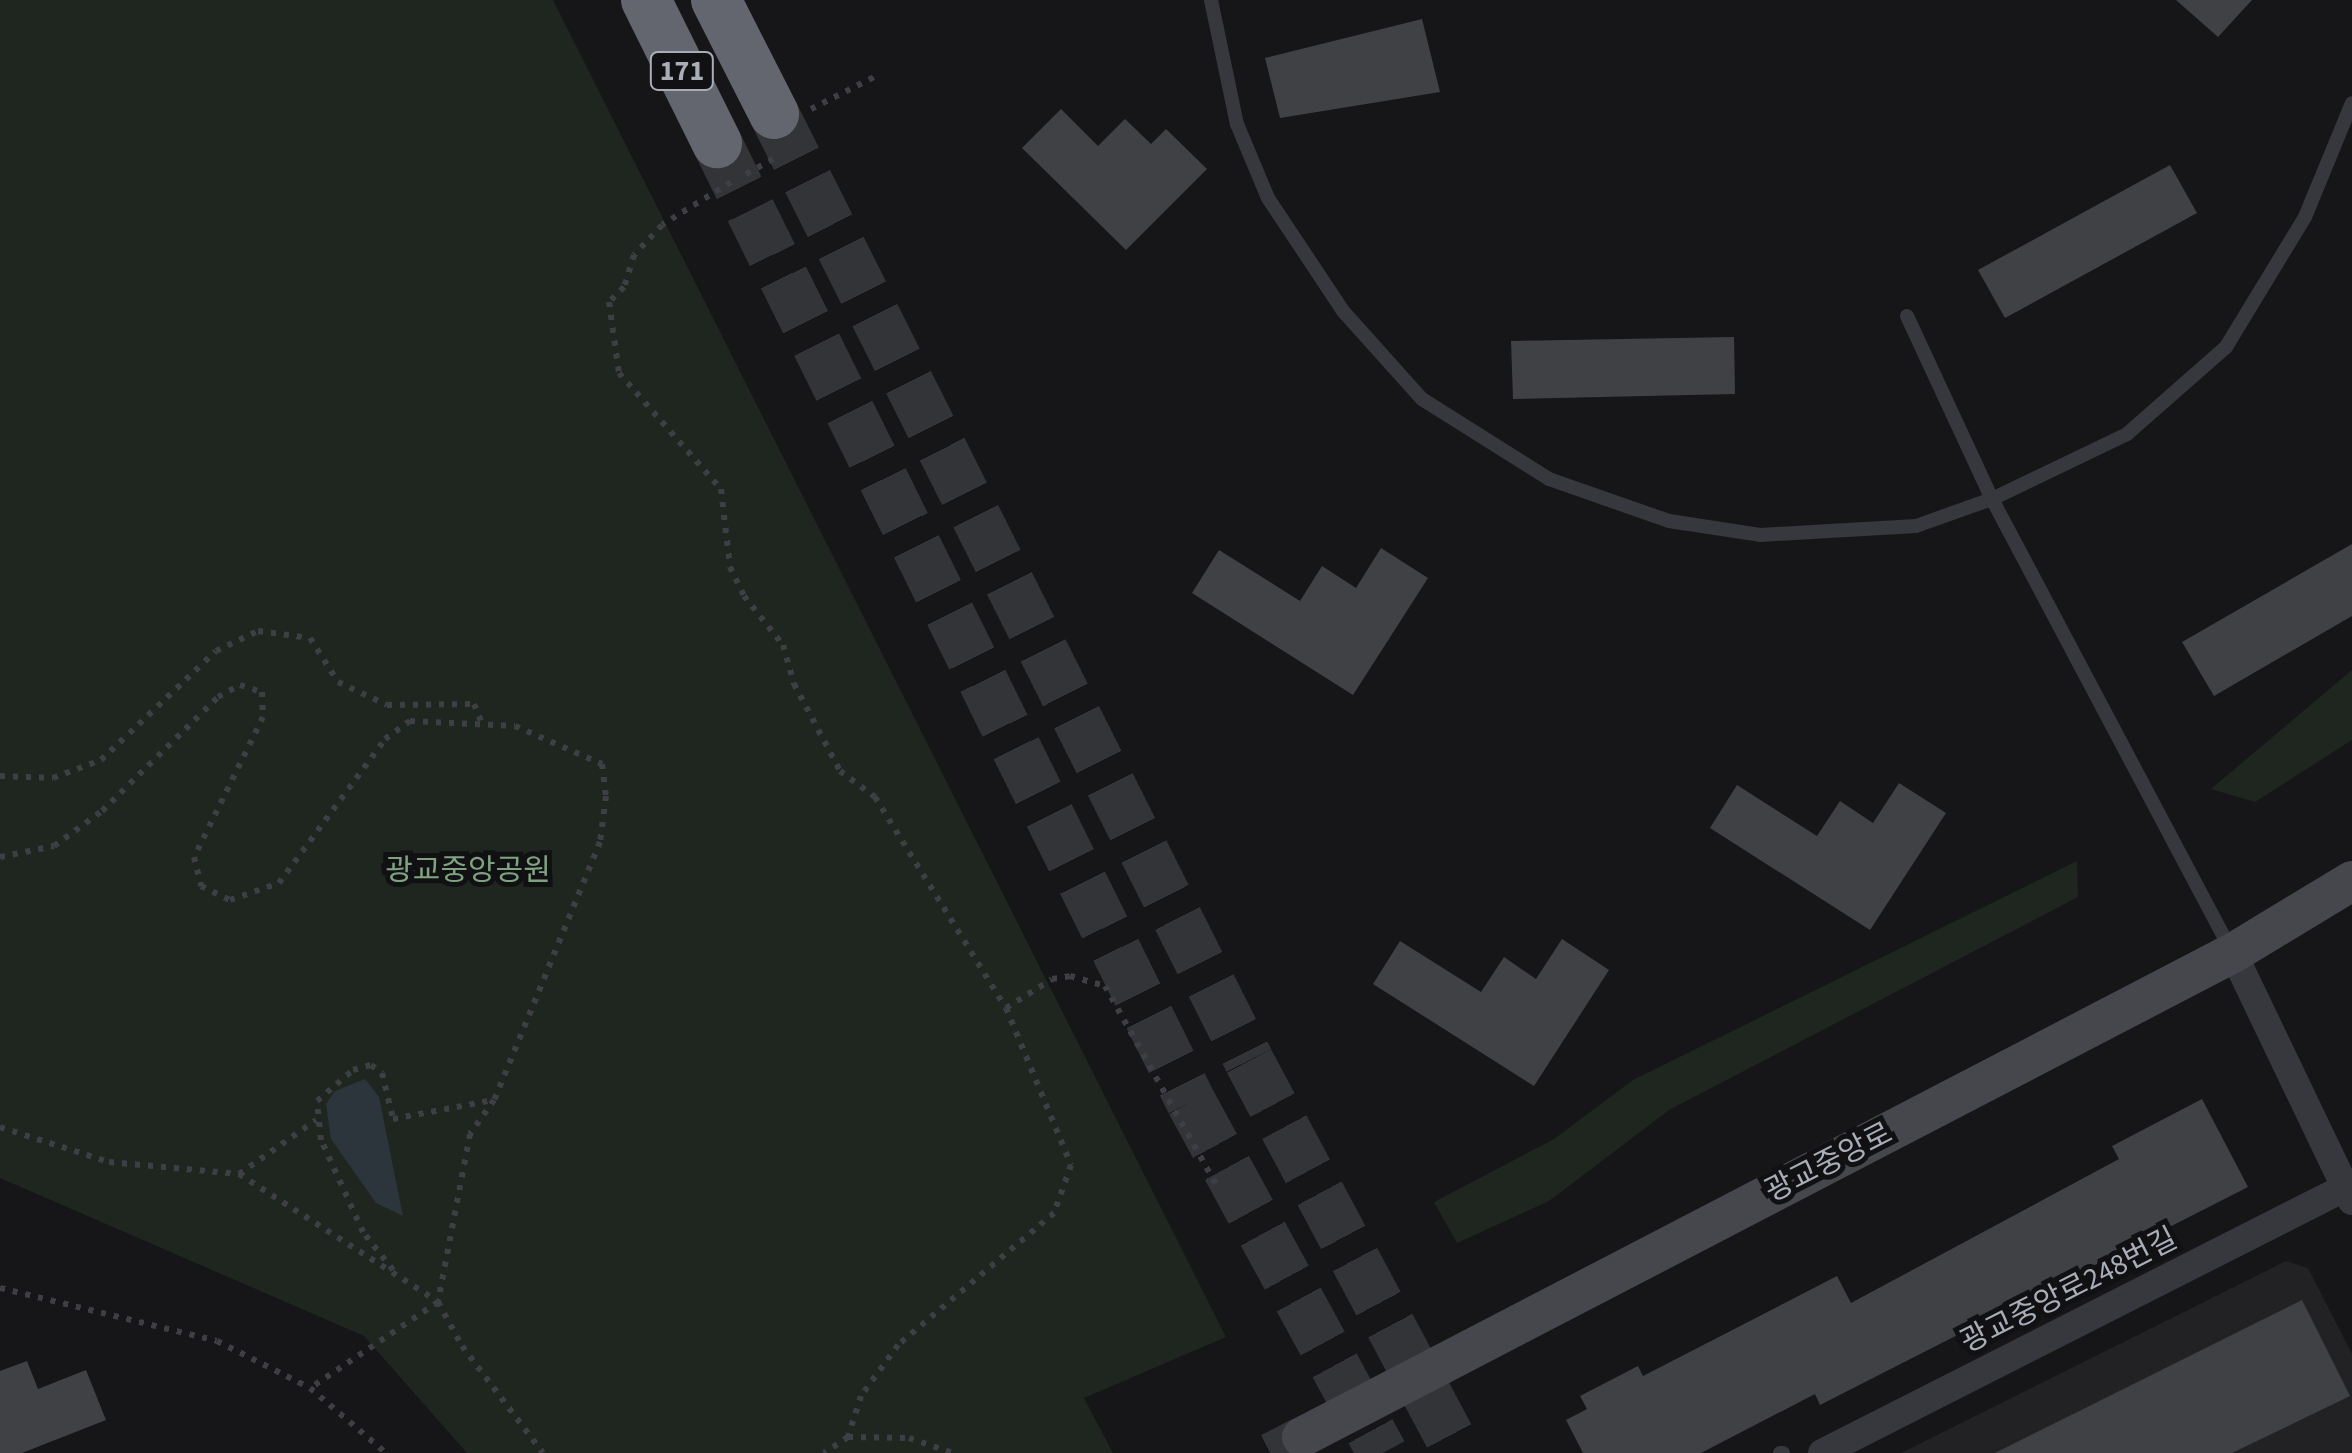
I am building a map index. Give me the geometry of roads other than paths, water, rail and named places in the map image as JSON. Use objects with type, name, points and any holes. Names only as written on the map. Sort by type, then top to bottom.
[{"type":"highway","name":"171","points":[[646,0],[717,142]]},
{"type":"highway","name":"171","points":[[716,0],[785,128]]},
{"type":"main road","name":"광교중앙로","points":[[1302,1437],[2232,953],[2352,882]]},
{"type":"street","name":"광교중앙로248번길","points":[[1822,1453],[2350,1191],[2232,953]]},
{"type":"lane","points":[[1212,0],[1237,124],[1268,198],[1377,355],[1422,399],[1480,441],[1602,499],[1669,521],[1760,535],[1900,528],[1992,499],[2127,434],[2207,368],[2305,216],[2352,102]]},
{"type":"lane","points":[[1907,316],[1992,499],[2232,953]]},
{"type":"tunnel","points":[[774,114],[1249,1061],[1458,1453]]},
{"type":"tunnel","points":[[717,143],[1191,1102],[1382,1453]]},
{"type":"tunnel","points":[[1270,1453],[1302,1437]]},
{"type":"park label","name":"광교중앙공원","points":[[468,871]]}]
